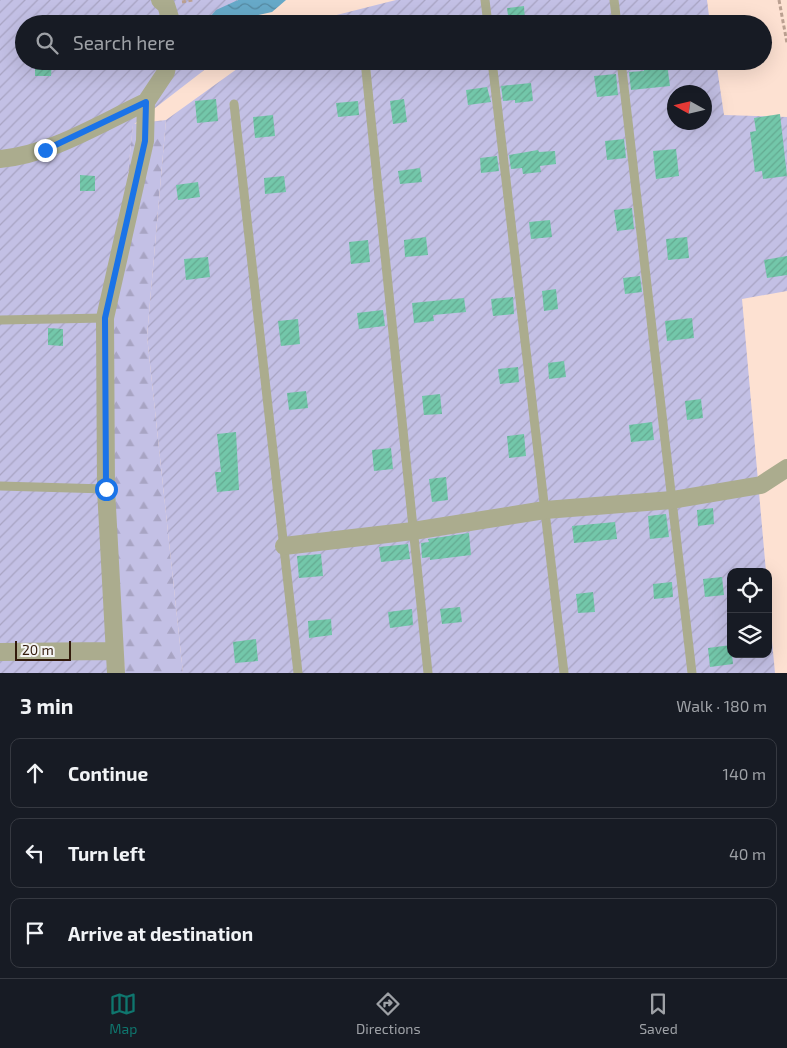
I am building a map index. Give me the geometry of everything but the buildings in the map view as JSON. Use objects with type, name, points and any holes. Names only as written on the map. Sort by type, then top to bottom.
[{"type":"street","points":[[160,0],[166,4],[169,15]]},
{"type":"street","points":[[0,159],[45,150],[146,102],[166,70]]},
{"type":"street","points":[[116,673],[106,489],[105,318],[145,141],[146,102]]},
{"type":"street","points":[[284,546],[413,531],[545,510],[672,500],[761,485],[787,468]]},
{"type":"street","points":[[0,652],[114,651]]},
{"type":"lane","points":[[485,0],[487,15]]},
{"type":"lane","points":[[614,0],[616,15]]},
{"type":"lane","points":[[366,70],[428,673]]},
{"type":"lane","points":[[493,70],[564,673]]},
{"type":"lane","points":[[623,70],[692,673]]},
{"type":"lane","points":[[234,104],[298,673]]},
{"type":"lane","points":[[0,320],[105,318]]},
{"type":"lane","points":[[0,486],[106,489]]},
{"type":"path","points":[[779,0],[787,43]]},
{"type":"green space","points":[[0,0],[237,0],[237,15],[15,15],[15,70],[204,70],[133,125],[112,326],[111,504],[125,673],[0,673]]},
{"type":"green space","points":[[396,0],[707,0],[709,15],[337,15]]},
{"type":"green space","points":[[235,70],[717,70],[724,115],[787,117],[787,291],[742,299],[766,568],[727,568],[727,658],[772,658],[772,641],[775,673],[183,673],[147,336],[166,120]]},
{"type":"green space","points":[[166,120],[147,336],[183,673],[125,673],[111,504],[112,326],[133,124]]},
{"type":"water","points":[[238,0],[286,0],[272,12],[258,15],[212,15],[216,10]]},
{"type":"route","points":[[45,150],[146,102],[145,141],[105,318],[106,489]]}]
